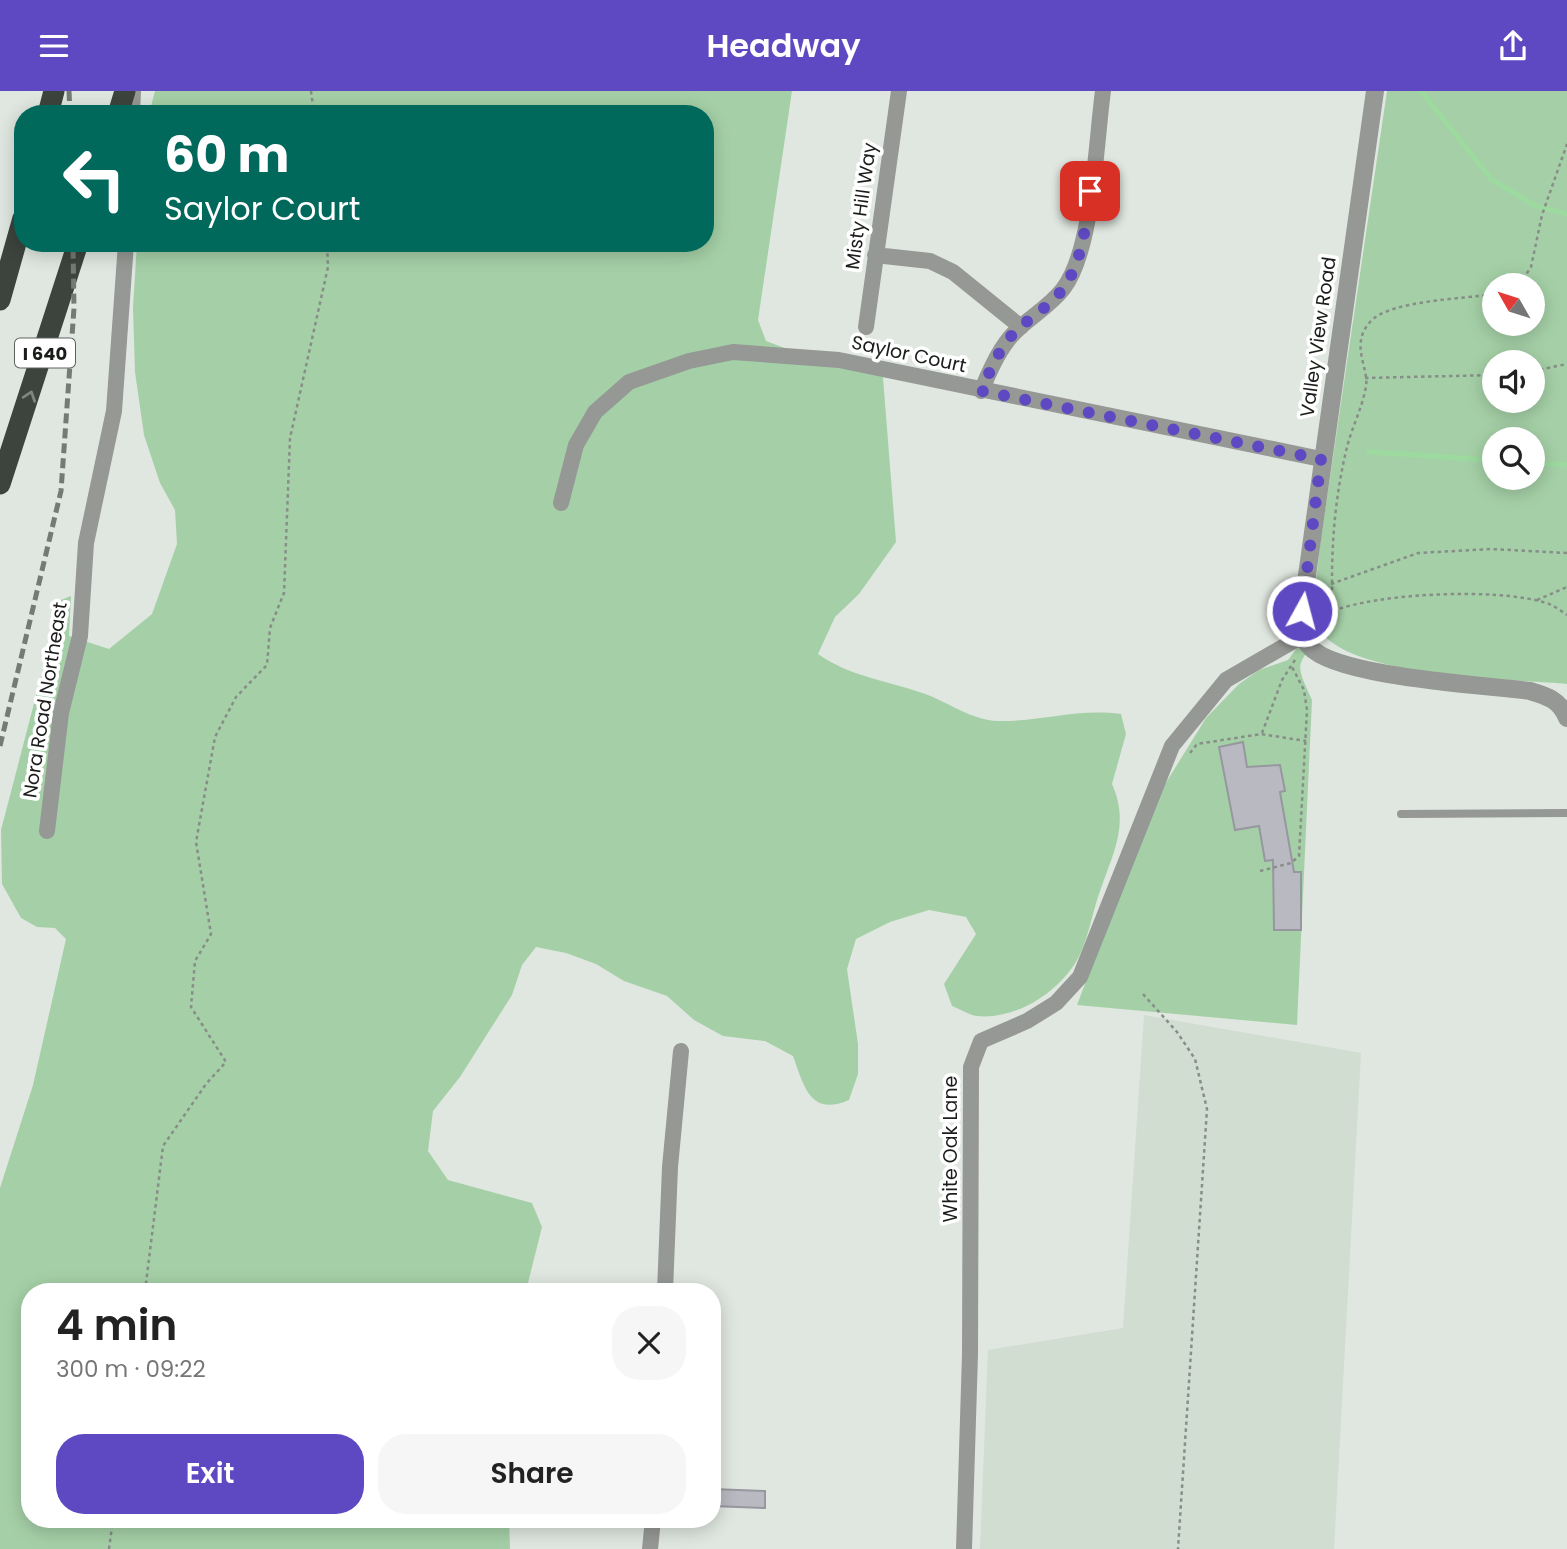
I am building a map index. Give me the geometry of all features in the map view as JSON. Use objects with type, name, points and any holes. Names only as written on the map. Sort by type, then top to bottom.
[{"type":"highway","points":[[0,300],[14,251]]},
{"type":"highway","name":"I 640","points":[[0,484],[76,252]]},
{"type":"street","name":"Misty Hill Way","points":[[866,327],[899,91]]},
{"type":"street","points":[[981,391],[1001,349],[1063,289],[1083,241],[1103,91]]},
{"type":"street","name":"Valley View Road","points":[[1302,636],[1302,611],[1321,459],[1375,91]]},
{"type":"street","name":"Nora Road Northeast","points":[[47,831],[61,713],[80,636],[86,543],[114,411],[125,252]]},
{"type":"street","points":[[875,255],[930,261],[953,272],[1021,327]]},
{"type":"street","name":"Saylor Court","points":[[561,503],[576,445],[595,412],[629,381],[689,361],[733,352],[839,361],[1321,459]]},
{"type":"street","points":[[1302,636],[1310,647],[1327,659],[1366,669],[1530,691],[1550,697],[1563,709],[1567,718]]},
{"type":"street","name":"White Oak Lane","points":[[964,1549],[970,1354],[971,1067],[981,1041],[1027,1021],[1056,1003],[1080,977],[1172,747],[1226,680],[1302,636]]},
{"type":"street","points":[[665,1283],[670,1167],[681,1051]]},
{"type":"street","points":[[650,1549],[652,1528]]},
{"type":"lane","points":[[1401,814],[1567,813]]},
{"type":"path","points":[[1527,273],[1531,267],[1542,215],[1567,144]]},
{"type":"path","points":[[146,1283],[163,1146],[206,1084],[226,1062],[191,1007],[195,961],[211,934],[196,842],[215,737],[236,697],[267,666],[270,628],[284,593],[290,438],[328,267],[327,252]]},
{"type":"path","points":[[1333,611],[1331,584],[1346,451],[1366,386],[1360,358],[1362,340],[1370,321],[1397,307],[1482,296]]},
{"type":"path","points":[[1545,369],[1567,364]]},
{"type":"path","points":[[1365,378],[1482,375]]},
{"type":"path","points":[[1331,584],[1418,552],[1491,549],[1567,554]]},
{"type":"path","points":[[1536,600],[1567,587]]},
{"type":"path","points":[[1321,628],[1333,611],[1351,604],[1379,600],[1456,596],[1536,600],[1567,615]]},
{"type":"path","points":[[1261,734],[1295,660]]},
{"type":"path","points":[[1259,871],[1291,863],[1299,856],[1307,699],[1291,665]]},
{"type":"path","points":[[1190,753],[1197,744],[1261,734],[1306,741]]},
{"type":"path","points":[[1143,994],[1177,1032],[1195,1059],[1207,1109],[1178,1549]]},
{"type":"path","points":[[109,1549],[112,1528]]},
{"type":"shaded area","points":[[1144,1015],[1361,1053],[1334,1549],[980,1549],[988,1350],[1123,1328]]},
{"type":"green space","points":[[155,91],[792,91],[758,320],[766,341],[795,352],[882,365],[896,542],[859,594],[835,617],[818,654],[843,668],[928,695],[979,718],[1013,721],[1089,713],[1121,714],[1126,734],[1112,784],[1120,812],[1118,838],[1084,946],[1068,974],[1046,994],[1020,1009],[1006,1014],[977,1016],[952,1006],[944,984],[976,934],[966,917],[929,910],[890,922],[856,939],[847,969],[858,1044],[858,1074],[849,1100],[825,1105],[817,1101],[805,1088],[793,1056],[765,1041],[723,1036],[694,1020],[667,996],[624,981],[596,964],[566,953],[536,947],[522,965],[512,995],[460,1077],[433,1111],[428,1151],[448,1180],[532,1203],[542,1227],[528,1283],[21,1283],[21,1528],[509,1528],[510,1549],[0,1549],[0,1188],[33,1085],[66,939],[55,928],[37,927],[21,918],[2,884],[1,830],[61,600],[71,596],[69,636],[109,649],[152,614],[177,544],[175,510],[160,483],[144,435],[135,372],[133,308],[136,252],[714,252],[714,105],[151,105]]},
{"type":"green space","points":[[1387,91],[1567,91],[1567,684],[1474,677],[1401,667],[1368,659],[1341,648],[1323,634],[1307,652],[1300,670],[1312,700],[1297,1025],[1077,1005],[1154,802],[1206,718],[1239,684],[1259,670],[1288,660],[1319,618],[1316,581]]},
{"type":"building","points":[[1243,742],[1247,767],[1280,765],[1285,791],[1280,792],[1294,872],[1301,872],[1301,930],[1274,930],[1273,860],[1265,861],[1259,826],[1235,830],[1219,747]]},
{"type":"building","points":[[721,1489],[765,1491],[765,1508],[721,1506]]},
{"type":"waterway","points":[[1421,91],[1491,179],[1536,206],[1567,214]]},
{"type":"waterway","points":[[1369,452],[1482,459]]},
{"type":"waterway","points":[[1545,464],[1567,465]]},
{"type":"railway","points":[[69,91],[70,105]]},
{"type":"railway","points":[[0,746],[61,491],[74,308],[73,252]]},
{"type":"route","points":[[1090,191],[1083,241],[1071,276],[1063,289],[1041,311],[1015,331],[1001,349],[981,391],[1321,459],[1302,611]]}]
